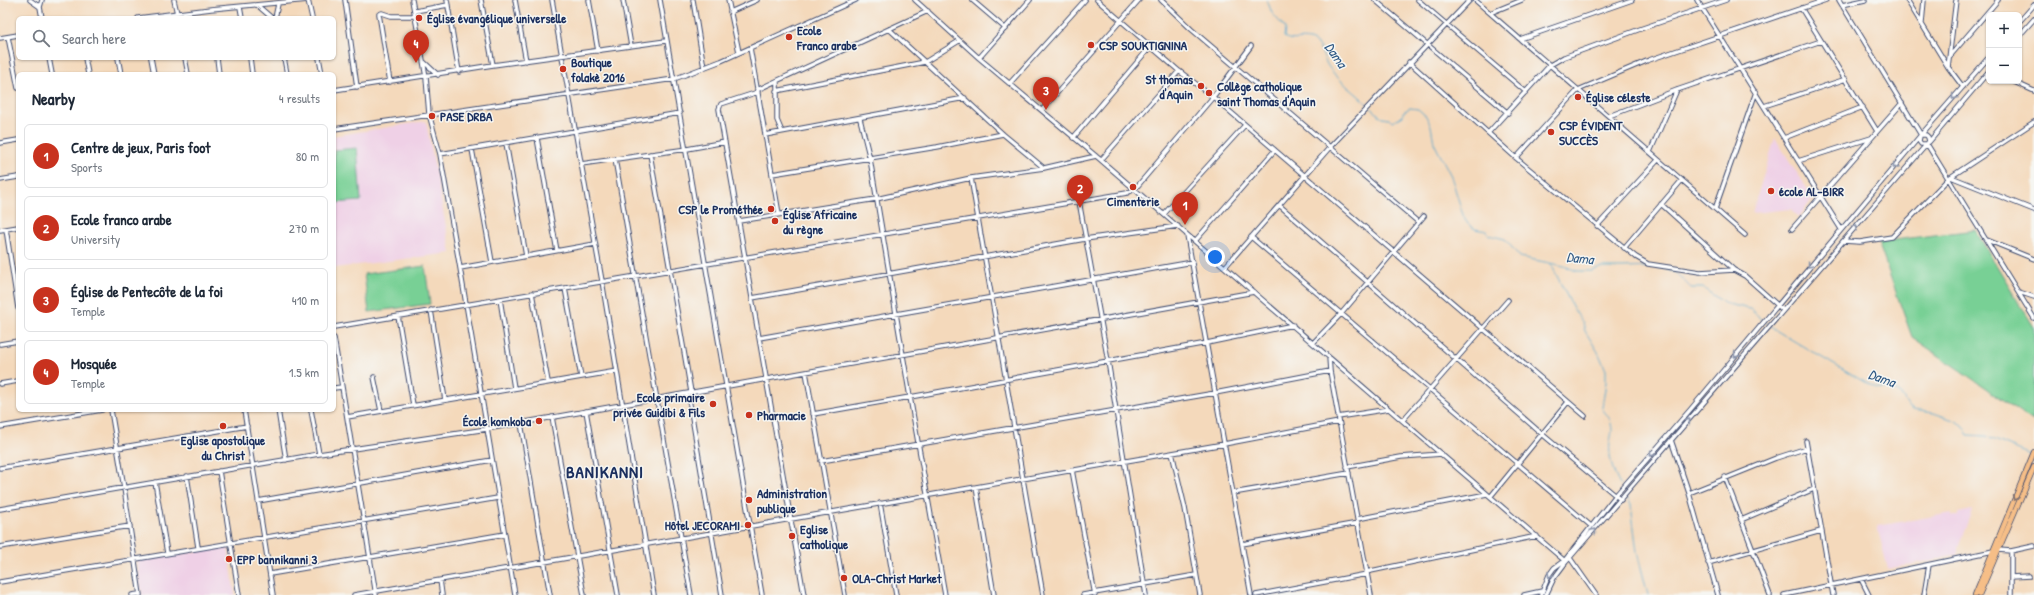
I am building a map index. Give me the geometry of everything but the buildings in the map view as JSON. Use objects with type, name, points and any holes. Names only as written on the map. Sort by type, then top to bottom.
[{"type":"main road","points":[[1975,595],[1991,552],[2034,453]]},
{"type":"main road","points":[[1979,595],[2034,467]]},
{"type":"street","points":[[30,0],[40,8]]},
{"type":"street","points":[[42,0],[40,8],[42,16]]},
{"type":"street","points":[[174,0],[178,16]]},
{"type":"street","points":[[155,16],[177,12],[278,4],[308,0],[312,16]]},
{"type":"street","points":[[345,0],[357,87]]},
{"type":"street","points":[[412,0],[424,62],[429,114],[440,154],[515,595]]},
{"type":"street","points":[[447,0],[459,72]]},
{"type":"street","points":[[481,0],[493,65]]},
{"type":"street","points":[[515,0],[526,60]]},
{"type":"street","points":[[552,0],[602,281],[654,595]]},
{"type":"street","points":[[589,0],[598,51]]},
{"type":"street","points":[[623,0],[631,46]]},
{"type":"street","points":[[660,0],[762,595]]},
{"type":"street","points":[[692,0],[704,68]]},
{"type":"street","points":[[728,0],[739,52]]},
{"type":"street","points":[[730,12],[756,0]]},
{"type":"street","points":[[336,129],[569,93],[674,79],[704,68],[848,2],[856,0]]},
{"type":"street","points":[[915,0],[979,58],[1101,160],[1566,561]]},
{"type":"street","points":[[972,0],[1006,29]]},
{"type":"street","points":[[979,58],[1030,0]]},
{"type":"street","points":[[1010,83],[1085,0]]},
{"type":"street","points":[[1097,0],[1150,47],[1213,97],[1306,176],[1585,416]]},
{"type":"street","points":[[1042,110],[1139,0]]},
{"type":"street","points":[[1161,0],[1191,29],[1418,222]]},
{"type":"street","points":[[1418,0],[1526,92]]},
{"type":"street","points":[[1225,267],[1330,147],[1426,44],[1470,0]]},
{"type":"street","points":[[1475,0],[1746,236]]},
{"type":"street","points":[[1490,13],[1522,0]]},
{"type":"street","points":[[1520,39],[1632,0]]},
{"type":"street","points":[[1697,0],[1756,92],[1840,229]]},
{"type":"street","points":[[1489,132],[1550,65],[1564,57],[1726,0]]},
{"type":"street","points":[[1516,158],[1578,90],[1648,60],[1720,37],[1826,0]]},
{"type":"street","points":[[1839,0],[1902,103],[1920,136],[1920,143],[1924,145],[1928,143]]},
{"type":"street","points":[[1842,4],[1865,0]]},
{"type":"street","points":[[1907,0],[1948,67],[1963,87]]},
{"type":"street","points":[[1922,24],[1924,0]]},
{"type":"street","points":[[1948,67],[1956,0]]},
{"type":"street","points":[[1950,56],[1998,0]]},
{"type":"street","points":[[1378,1],[1426,44],[1508,112]]},
{"type":"street","points":[[275,16],[278,4]]},
{"type":"street","points":[[257,5],[271,16]]},
{"type":"street","points":[[2022,19],[2034,5]]},
{"type":"street","points":[[414,11],[448,6]]},
{"type":"street","points":[[240,7],[242,16]]},
{"type":"street","points":[[1801,8],[1877,131]]},
{"type":"street","points":[[804,595],[719,107],[757,91],[928,11]]},
{"type":"street","points":[[390,82],[379,14],[382,13],[394,17],[416,16]]},
{"type":"street","points":[[2022,33],[2034,19]]},
{"type":"street","points":[[889,29],[1003,134],[1044,168]]},
{"type":"street","points":[[0,38],[16,35]]},
{"type":"street","points":[[8,37],[16,78]]},
{"type":"street","points":[[336,90],[459,72],[526,60],[666,41]]},
{"type":"street","points":[[776,91],[925,62],[960,41]]},
{"type":"street","points":[[1609,116],[1677,90],[1821,41]]},
{"type":"street","points":[[336,327],[1127,192],[1134,189],[1213,97],[1251,46]]},
{"type":"street","points":[[1073,138],[1150,47]]},
{"type":"street","points":[[750,48],[779,214]]},
{"type":"street","points":[[49,60],[52,72]]},
{"type":"street","points":[[85,60],[88,72]]},
{"type":"street","points":[[118,60],[121,72]]},
{"type":"street","points":[[151,60],[154,72]]},
{"type":"street","points":[[185,60],[188,72]]},
{"type":"street","points":[[216,60],[219,72]]},
{"type":"street","points":[[250,60],[252,72]]},
{"type":"street","points":[[284,60],[287,72]]},
{"type":"street","points":[[319,60],[322,72]]},
{"type":"street","points":[[1546,595],[1554,578],[1591,526],[1616,495],[1667,437],[1840,229],[1986,60]]},
{"type":"street","points":[[424,62],[438,75]]},
{"type":"street","points":[[1409,62],[1489,132],[1516,158],[1624,248],[1648,264],[1700,272],[1734,270]]},
{"type":"street","points":[[1101,160],[1179,71]]},
{"type":"street","points":[[1524,595],[1542,593],[1554,568],[1570,558],[1621,500],[1986,75]]},
{"type":"street","points":[[1764,106],[1846,79]]},
{"type":"street","points":[[777,81],[777,120],[782,132]]},
{"type":"street","points":[[2019,84],[2034,91]]},
{"type":"street","points":[[1650,152],[1677,90]]},
{"type":"street","points":[[1715,209],[1756,92]]},
{"type":"street","points":[[765,136],[965,98]]},
{"type":"street","points":[[1792,229],[1902,103]]},
{"type":"street","points":[[1784,138],[1863,107]]},
{"type":"street","points":[[440,154],[680,113]]},
{"type":"street","points":[[860,119],[870,159],[881,234],[945,595]]},
{"type":"street","points":[[1843,241],[1860,242],[1892,237],[1950,178],[2034,122]]},
{"type":"street","points":[[1164,214],[1245,125]]},
{"type":"street","points":[[772,174],[870,159],[1003,134]]},
{"type":"street","points":[[1920,136],[1927,135],[1928,143],[2034,318]]},
{"type":"street","points":[[537,138],[558,250]]},
{"type":"street","points":[[1798,161],[1871,138]]},
{"type":"street","points":[[0,143],[16,140]]},
{"type":"street","points":[[581,164],[725,142]]},
{"type":"street","points":[[506,143],[526,256]]},
{"type":"street","points":[[472,149],[492,262]]},
{"type":"street","points":[[1195,241],[1275,150]]},
{"type":"street","points":[[650,154],[722,595]]},
{"type":"street","points":[[739,221],[876,198],[971,178],[1044,168],[1096,156]]},
{"type":"street","points":[[615,159],[637,276],[691,595]]},
{"type":"street","points":[[1597,226],[1658,160]]},
{"type":"street","points":[[0,180],[16,177]]},
{"type":"street","points":[[971,178],[1043,595]]},
{"type":"street","points":[[1950,178],[2034,210]]},
{"type":"street","points":[[1624,248],[1682,180]]},
{"type":"street","points":[[1078,201],[1108,361],[1114,410],[1146,595]]},
{"type":"street","points":[[1662,204],[1734,270],[1745,276],[1783,310]]},
{"type":"street","points":[[1279,205],[1542,434],[1621,500]]},
{"type":"street","points":[[1313,343],[1341,314],[1424,216]]},
{"type":"street","points":[[752,298],[1085,239],[1178,226]]},
{"type":"street","points":[[0,230],[16,227]]},
{"type":"street","points":[[6,229],[16,295]]},
{"type":"street","points":[[1187,235],[1251,595]]},
{"type":"street","points":[[1251,237],[1591,526]]},
{"type":"street","points":[[1986,239],[2034,259]]},
{"type":"street","points":[[460,268],[595,244]]},
{"type":"street","points":[[759,338],[1192,262]]},
{"type":"street","points":[[565,288],[581,377]]},
{"type":"street","points":[[0,509],[320,454],[487,429],[1254,292]]},
{"type":"street","points":[[2019,292],[2034,298]]},
{"type":"street","points":[[532,293],[548,382]]},
{"type":"street","points":[[500,299],[514,388]]},
{"type":"street","points":[[1402,420],[1508,300]]},
{"type":"street","points":[[431,310],[445,400]]},
{"type":"street","points":[[398,316],[413,405]]},
{"type":"street","points":[[813,414],[1207,343],[1293,325]]},
{"type":"street","points":[[0,344],[16,341]]},
{"type":"street","points":[[336,350],[376,593]]},
{"type":"street","points":[[1329,356],[1330,371],[1338,417],[1371,595]]},
{"type":"street","points":[[347,416],[617,370]]},
{"type":"street","points":[[821,461],[1216,393],[1330,371]]},
{"type":"street","points":[[806,372],[845,595]]},
{"type":"street","points":[[374,377],[381,411]]},
{"type":"street","points":[[0,384],[16,381]]},
{"type":"street","points":[[336,388],[342,387]]},
{"type":"street","points":[[1242,544],[1489,495],[1517,464],[1568,402]]},
{"type":"street","points":[[1338,417],[1389,409]]},
{"type":"street","points":[[586,411],[618,595]]},
{"type":"street","points":[[0,427],[90,412]]},
{"type":"street","points":[[110,412],[135,558],[139,594],[132,595]]},
{"type":"street","points":[[244,412],[273,595]]},
{"type":"street","points":[[278,412],[286,460]]},
{"type":"street","points":[[311,412],[320,454]]},
{"type":"street","points":[[552,417],[584,595]]},
{"type":"street","points":[[354,595],[376,593],[440,580],[681,538],[712,534],[880,503],[1224,444],[1339,422]]},
{"type":"street","points":[[521,423],[550,595]]},
{"type":"street","points":[[0,468],[247,426]]},
{"type":"street","points":[[1667,437],[1672,441],[1689,493],[1718,595]]},
{"type":"street","points":[[1806,441],[1833,595]]},
{"type":"street","points":[[1689,493],[1725,477],[1807,448]]},
{"type":"street","points":[[1172,453],[1185,508],[1200,595]]},
{"type":"street","points":[[1348,467],[1401,458],[1442,454]]},
{"type":"street","points":[[258,501],[492,460]]},
{"type":"street","points":[[1072,470],[1095,594]]},
{"type":"street","points":[[219,471],[239,595]]},
{"type":"street","points":[[1233,493],[1348,473]]},
{"type":"street","points":[[187,476],[198,548]]},
{"type":"street","points":[[1725,477],[1770,595]]},
{"type":"street","points":[[155,482],[167,553]]},
{"type":"street","points":[[976,487],[994,595]]},
{"type":"street","points":[[1741,520],[1814,489]]},
{"type":"street","points":[[0,582],[264,536],[498,498]]},
{"type":"street","points":[[880,503],[896,595]]},
{"type":"street","points":[[0,547],[130,526]]},
{"type":"street","points":[[1708,563],[1822,531]]},
{"type":"street","points":[[270,574],[505,534]]},
{"type":"street","points":[[1256,595],[1367,573],[1537,536]]},
{"type":"street","points":[[1784,595],[1998,550],[2011,551],[2034,546]]},
{"type":"street","points":[[2011,551],[2011,595]]},
{"type":"street","points":[[1570,558],[1596,595]]},
{"type":"street","points":[[1924,595],[1929,565]]},
{"type":"street","points":[[1083,595],[1196,575]]},
{"type":"street","points":[[2011,577],[2029,576]]},
{"type":"street","points":[[1861,579],[1869,595]]},
{"type":"street","points":[[440,580],[442,595]]},
{"type":"shaded area","points":[[426,121],[451,253],[336,268],[336,136]]},
{"type":"shaded area","points":[[1775,138],[1813,198],[1798,218],[1791,209],[1752,213]]},
{"type":"shaded area","points":[[1972,510],[1958,548],[1958,555],[1888,569],[1877,526],[1952,513],[1952,516],[1958,516],[1958,513]]},
{"type":"shaded area","points":[[228,547],[235,595],[142,595],[137,560]]},
{"type":"green space","points":[[357,148],[361,201],[336,203],[336,150]]},
{"type":"green space","points":[[1975,230],[2034,327],[2033,421],[1912,337],[1878,242]]},
{"type":"green space","points":[[425,266],[430,304],[369,312],[364,274]]},
{"type":"waterway","name":"Dama","points":[[1267,0],[1272,13],[1285,28],[1284,37],[1287,39],[1310,40],[1317,44],[1332,71],[1368,105]]},
{"type":"waterway","name":"Dama","points":[[1371,108],[1383,118],[1389,119],[1392,122],[1403,116],[1403,112],[1410,108],[1418,109],[1426,116],[1431,126],[1434,143],[1451,176],[1464,218],[1468,224],[1475,229],[1487,231],[1489,235],[1505,239],[1520,257],[1564,266],[1577,271],[1592,271],[1600,268],[1655,267],[1665,269],[1676,273],[1691,288],[1703,288],[1724,303],[1750,309],[1763,320]]},
{"type":"waterway","points":[[1551,264],[1573,308],[1583,323],[1585,331],[1598,352],[1606,370],[1606,382],[1602,408],[1609,417],[1612,428],[1610,459],[1620,485]]},
{"type":"waterway","name":"Dama","points":[[1766,322],[1777,331],[1860,380],[1877,388],[1891,389],[1902,396],[1907,405],[1913,410],[1934,413],[1956,421],[1963,426],[1968,435],[1985,436],[2031,455]]},
{"type":"waterway","points":[[1627,497],[1631,505],[1637,552],[1648,595]]},
{"type":"place","name":"Église évangélique universelle","points":[[419,18]]},
{"type":"place","name":"Ecole Franco arabe","points":[[789,37]]},
{"type":"place","name":"CSP SOUKTIGNINA","points":[[1091,45]]},
{"type":"place","name":"Mosquée","points":[[416,63]]},
{"type":"place","name":"Boutique folakè 2016","points":[[563,69]]},
{"type":"place","name":"St thomas d'Aquin","points":[[1201,86]]},
{"type":"place","name":"Collège catholique saint Thomas d'Aquin","points":[[1209,93]]},
{"type":"place","name":"Église céleste","points":[[1578,97]]},
{"type":"place","name":"Église de Pentecôte de la foi","points":[[1046,110]]},
{"type":"place","name":"PASE DRBA","points":[[432,116]]},
{"type":"place","name":"CSP ÉVIDENT SUCCÈS","points":[[1551,132]]},
{"type":"place","name":"Cimenterie","points":[[1133,187]]},
{"type":"place","name":"école AL-BIRR","points":[[1771,191]]},
{"type":"place","name":"Ecole franco arabe","points":[[1080,208]]},
{"type":"place","name":"CSP le Prométhée","points":[[771,209]]},
{"type":"place","name":"Église Africaine du règne","points":[[775,221]]},
{"type":"place","name":"Centre de jeux, Paris foot","points":[[1185,225]]},
{"type":"place","name":"Ecole primaire privée Guidibi & Fils","points":[[713,404]]},
{"type":"place","name":"Pharmacie","points":[[749,415]]},
{"type":"place","name":"École komkoba","points":[[539,421]]},
{"type":"place","name":"Eglise apostolique du Christ","points":[[223,426]]},
{"type":"place","name":"Administration publique","points":[[749,500]]},
{"type":"place","name":"Hôtel JECORAMI","points":[[748,525]]},
{"type":"place","name":"Eglise catholique","points":[[792,536]]},
{"type":"place","name":"EPP bannikanni 3","points":[[229,559]]},
{"type":"place","name":"OLA-Christ Market","points":[[844,578]]},
{"type":"district","name":"BANIKANNI","points":[[605,472]]}]
